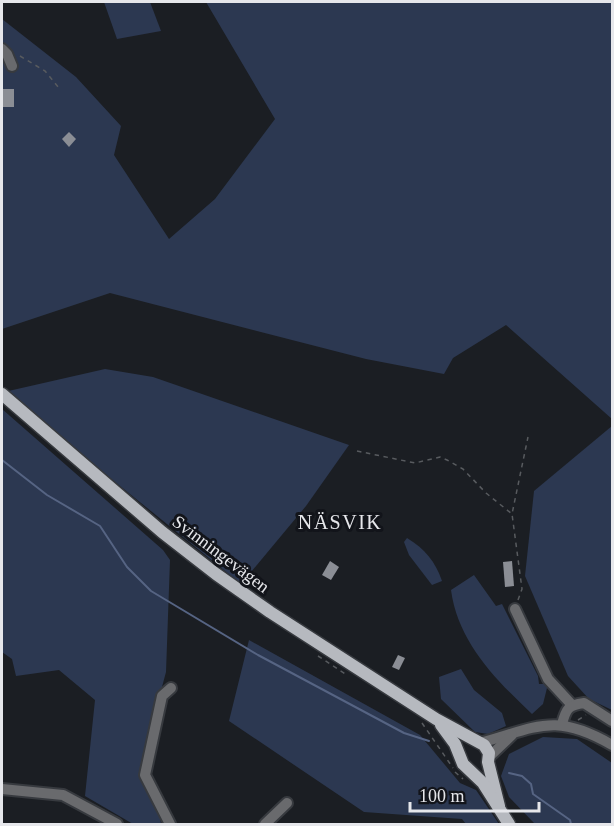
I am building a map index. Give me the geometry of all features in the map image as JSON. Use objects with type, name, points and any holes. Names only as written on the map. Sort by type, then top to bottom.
[{"type":"main road","name":"Svinningevägen","points":[[2,394],[162,532],[216,574],[270,612],[436,719],[487,749],[499,806]]},
{"type":"main road","name":"Svinningevägen","points":[[436,719],[455,744],[463,764],[499,806],[509,825]]},
{"type":"main road","points":[[461,756],[467,745],[478,743]]},
{"type":"main road","points":[[469,769],[482,769],[489,760]]},
{"type":"street","points":[[4,52],[12,66]]},
{"type":"street","points":[[515,609],[548,679],[572,705]]},
{"type":"street","points":[[170,825],[145,775],[162,696],[171,688]]},
{"type":"street","points":[[562,724],[566,710],[572,705],[584,703],[610,720]]},
{"type":"street","points":[[478,743],[538,725],[562,724],[589,732],[612,745]]},
{"type":"street","points":[[489,760],[514,733]]},
{"type":"street","points":[[2,789],[63,795],[117,825]]},
{"type":"street","points":[[265,825],[287,802]]},
{"type":"path","points":[[4,52],[25,57],[45,71],[59,88]]},
{"type":"path","points":[[515,609],[522,589],[512,513],[528,436]]},
{"type":"path","points":[[357,451],[415,463],[440,457],[463,469],[486,493],[512,513]]},
{"type":"path","points":[[576,728],[579,718],[585,715],[610,720]]},
{"type":"shaded area","points":[[104,2],[150,2],[161,31],[117,39]]},
{"type":"shaded area","points":[[206,2],[612,2],[612,419],[506,325],[453,358],[444,374],[366,359],[110,293],[2,329],[2,19],[76,77],[121,126],[114,155],[169,239],[215,199],[275,119]]},
{"type":"shaded area","points":[[105,369],[153,377],[349,445],[306,506],[241,584],[4,392]]},
{"type":"shaded area","points":[[2,409],[163,550],[170,560],[166,672],[140,769],[159,811],[161,824],[133,824],[85,796],[95,700],[59,670],[16,676],[12,659],[2,652]]},
{"type":"shaded area","points":[[612,426],[612,710],[589,699],[568,676],[525,576],[534,491]]},
{"type":"shaded area","points":[[407,538],[429,556],[442,581],[432,585],[409,555],[404,542]]},
{"type":"shaded area","points":[[474,575],[496,606],[502,604],[538,676],[539,684],[548,684],[543,704],[532,714],[492,673],[470,643],[461,626],[451,590]]},
{"type":"shaded area","points":[[249,640],[420,735],[460,783],[476,790],[499,824],[466,824],[462,819],[364,812],[229,721]]},
{"type":"shaded area","points":[[461,669],[474,690],[502,713],[506,726],[488,734],[475,732],[441,699],[439,677]]},
{"type":"shaded area","points":[[543,737],[577,739],[612,763],[612,824],[535,824],[509,797],[501,776],[509,754]]},
{"type":"building","points":[[2,89],[14,89],[14,107],[2,107]]},
{"type":"building","points":[[69,132],[76,139],[69,147],[62,139]]},
{"type":"building","points":[[330,561],[339,567],[331,580],[322,575]]},
{"type":"building","points":[[512,561],[514,586],[505,587],[503,562]]},
{"type":"building","points":[[398,655],[405,658],[399,670],[392,667]]},
{"type":"waterway","points":[[2,460],[47,495],[100,526],[127,567],[151,591],[258,655],[404,733],[429,741]]},
{"type":"waterway","points":[[509,773],[522,776],[531,784],[533,794],[570,820],[571,824]]},
{"type":"district","name":"NÄSVIK","points":[[340,522]]}]
